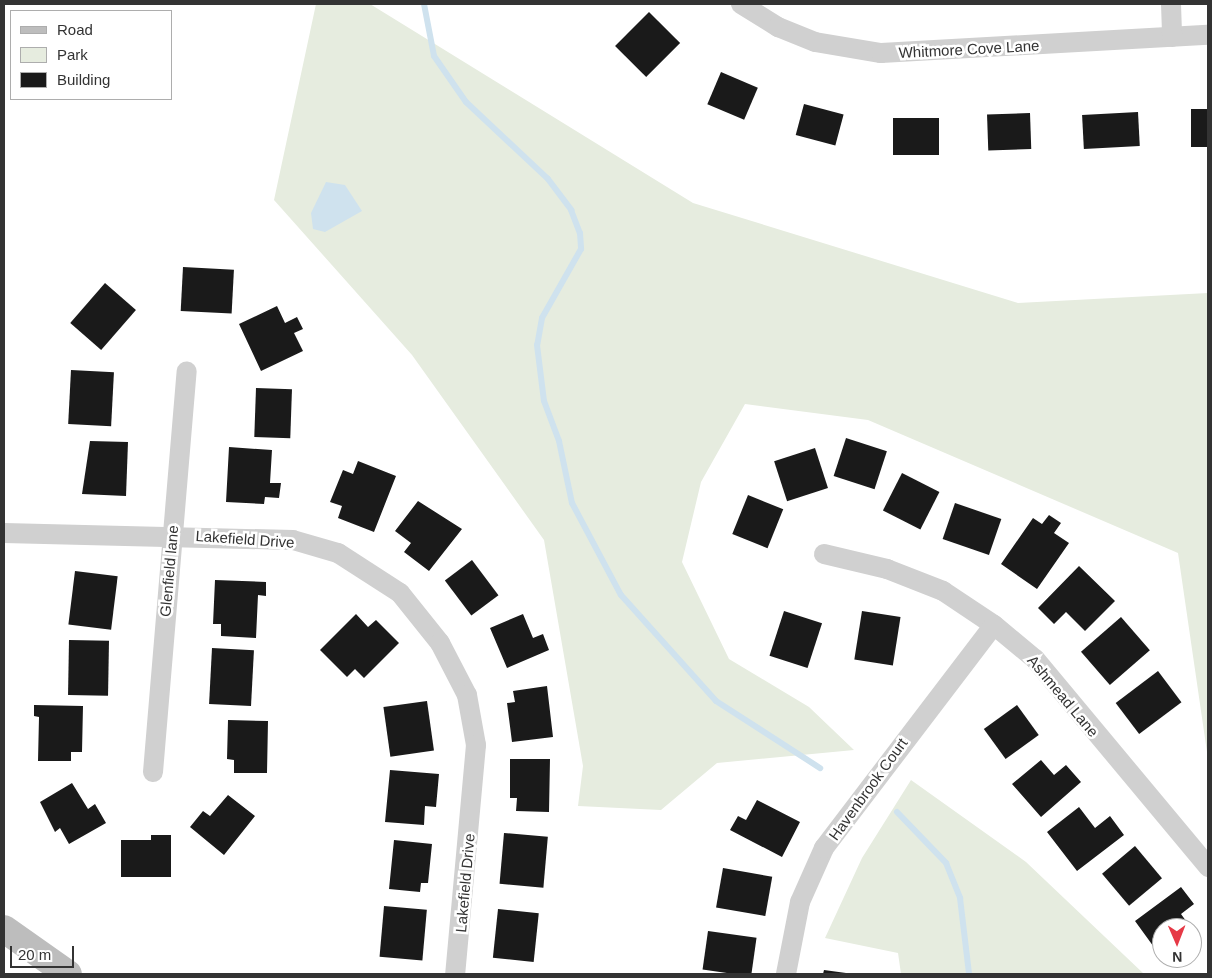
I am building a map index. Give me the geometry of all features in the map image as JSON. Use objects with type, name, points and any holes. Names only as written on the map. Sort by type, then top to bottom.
[{"type":"main road","points":[[4,929],[68,974]]},
{"type":"street","name":"Whitmore Cove Lane","points":[[741,4],[778,28],[815,42],[881,53],[1208,35]]},
{"type":"street","points":[[1171,4],[1172,37]]},
{"type":"street","name":"Glenfield lane","points":[[153,772],[187,371]]},
{"type":"street","name":"Lakefield Drive","points":[[4,533],[172,535],[293,540],[338,553],[400,594],[440,642],[467,695],[476,744],[455,974]]},
{"type":"street","name":"Ashmead Lane","points":[[824,554],[887,569],[942,591],[994,625],[1035,659],[1127,776],[1208,867]]},
{"type":"street","name":"Havenbrook Court","points":[[786,974],[800,902],[824,848],[994,625]]},
{"type":"green space","points":[[316,4],[370,4],[693,203],[1018,303],[1208,293],[1208,759],[1178,553],[868,420],[745,404],[701,482],[682,562],[729,659],[809,707],[854,750],[717,763],[661,810],[578,806],[583,766],[544,540],[412,355],[274,200]]},
{"type":"green space","points":[[911,780],[1026,862],[1144,974],[901,974],[898,953],[825,938],[862,858]]},
{"type":"water","points":[[326,182],[345,185],[362,211],[325,232],[313,229],[311,213]]},
{"type":"building","points":[[649,12],[680,43],[646,77],[615,46]]},
{"type":"building","points":[[721,72],[758,88],[744,120],[707,104]]},
{"type":"building","points":[[804,104],[844,115],[835,146],[796,135]]},
{"type":"building","points":[[1191,109],[1208,109],[1208,147],[1191,147]]},
{"type":"building","points":[[1138,112],[1140,146],[1084,149],[1082,115]]},
{"type":"building","points":[[1030,113],[1031,149],[988,150],[987,115]]},
{"type":"building","points":[[893,118],[939,118],[939,155],[893,155]]},
{"type":"building","points":[[183,267],[234,270],[232,314],[181,311]]},
{"type":"building","points":[[105,283],[136,310],[101,350],[70,323]]},
{"type":"building","points":[[277,306],[285,323],[297,317],[303,329],[294,333],[303,351],[261,371],[239,324]]},
{"type":"building","points":[[71,370],[114,372],[111,426],[68,424]]},
{"type":"building","points":[[256,388],[292,389],[290,438],[254,437]]},
{"type":"building","points":[[846,438],[887,451],[875,489],[834,476]]},
{"type":"building","points":[[90,441],[128,442],[126,496],[82,494]]},
{"type":"building","points":[[229,447],[272,450],[270,483],[281,483],[279,498],[265,497],[264,504],[226,502]]},
{"type":"building","points":[[815,448],[828,488],[787,501],[774,461]]},
{"type":"building","points":[[358,461],[396,476],[374,532],[338,518],[342,506],[330,502],[343,470],[353,474]]},
{"type":"building","points":[[902,473],[939,492],[920,529],[883,510]]},
{"type":"building","points":[[748,495],[783,509],[767,548],[732,534]]},
{"type":"building","points":[[418,501],[462,529],[429,571],[404,552],[411,543],[395,531]]},
{"type":"building","points":[[955,503],[1001,519],[989,555],[943,539]]},
{"type":"building","points":[[1049,515],[1061,523],[1054,533],[1069,543],[1037,589],[1001,564],[1033,518],[1042,524]]},
{"type":"building","points":[[472,560],[498,595],[471,616],[445,580]]},
{"type":"building","points":[[1079,566],[1115,601],[1085,631],[1066,612],[1054,624],[1038,608]]},
{"type":"building","points":[[75,571],[118,576],[111,630],[68,625]]},
{"type":"building","points":[[215,580],[266,582],[266,596],[258,595],[256,638],[221,636],[221,624],[213,624]]},
{"type":"building","points":[[784,611],[822,623],[808,668],[769,656]]},
{"type":"building","points":[[862,611],[901,617],[893,665],[854,659]]},
{"type":"building","points":[[356,614],[368,627],[376,620],[399,643],[364,678],[355,669],[347,677],[320,650]]},
{"type":"building","points":[[523,614],[533,638],[543,634],[549,650],[507,668],[490,628]]},
{"type":"building","points":[[1121,617],[1150,650],[1110,685],[1081,652]]},
{"type":"building","points":[[69,640],[109,641],[108,696],[68,695]]},
{"type":"building","points":[[212,648],[254,650],[251,706],[209,704]]},
{"type":"building","points":[[1158,671],[1181,702],[1139,734],[1116,703]]},
{"type":"building","points":[[547,686],[553,737],[512,742],[507,703],[515,702],[513,691]]},
{"type":"building","points":[[427,701],[434,751],[390,757],[383,707]]},
{"type":"building","points":[[34,705],[83,706],[82,752],[71,752],[71,761],[38,761],[39,717],[34,716]]},
{"type":"building","points":[[1017,705],[1039,735],[1006,759],[984,729]]},
{"type":"building","points":[[228,720],[268,721],[267,773],[234,773],[234,760],[227,759]]},
{"type":"building","points":[[510,759],[550,759],[549,812],[516,811],[517,798],[510,798]]},
{"type":"building","points":[[1041,760],[1054,775],[1066,765],[1081,782],[1041,817],[1012,784]]},
{"type":"building","points":[[390,770],[439,774],[436,807],[425,806],[424,825],[385,822]]},
{"type":"building","points":[[72,783],[88,809],[95,804],[106,823],[69,844],[60,828],[55,832],[40,802]]},
{"type":"building","points":[[228,795],[255,816],[224,855],[190,827],[203,811],[210,816]]},
{"type":"building","points":[[757,800],[800,822],[782,857],[730,830],[738,816],[746,820]]},
{"type":"building","points":[[1079,807],[1095,828],[1110,816],[1124,835],[1077,871],[1047,832]]},
{"type":"building","points":[[504,833],[548,837],[543,888],[500,884]]},
{"type":"building","points":[[151,835],[171,835],[171,877],[121,877],[121,840],[151,840]]},
{"type":"building","points":[[394,840],[432,844],[428,883],[421,883],[420,892],[389,889]]},
{"type":"building","points":[[1135,846],[1162,878],[1129,906],[1102,874]]},
{"type":"building","points":[[723,868],[772,877],[765,916],[716,907]]},
{"type":"building","points":[[1181,887],[1194,904],[1181,914],[1184,918],[1152,918],[1152,944],[1135,921]]},
{"type":"building","points":[[384,906],[427,910],[422,961],[380,957]]},
{"type":"building","points":[[498,909],[539,913],[534,962],[493,958]]},
{"type":"building","points":[[708,931],[757,938],[751,974],[734,974],[703,970]]},
{"type":"building","points":[[824,970],[846,973],[846,974],[823,974]]},
{"type":"waterway","points":[[424,4],[434,56],[466,102],[548,179],[571,210],[580,233],[581,249],[542,318],[537,345],[544,401],[559,441],[572,503],[621,595],[716,701],[820,768]]},
{"type":"waterway","points":[[897,812],[946,863],[960,898],[969,974]]}]
